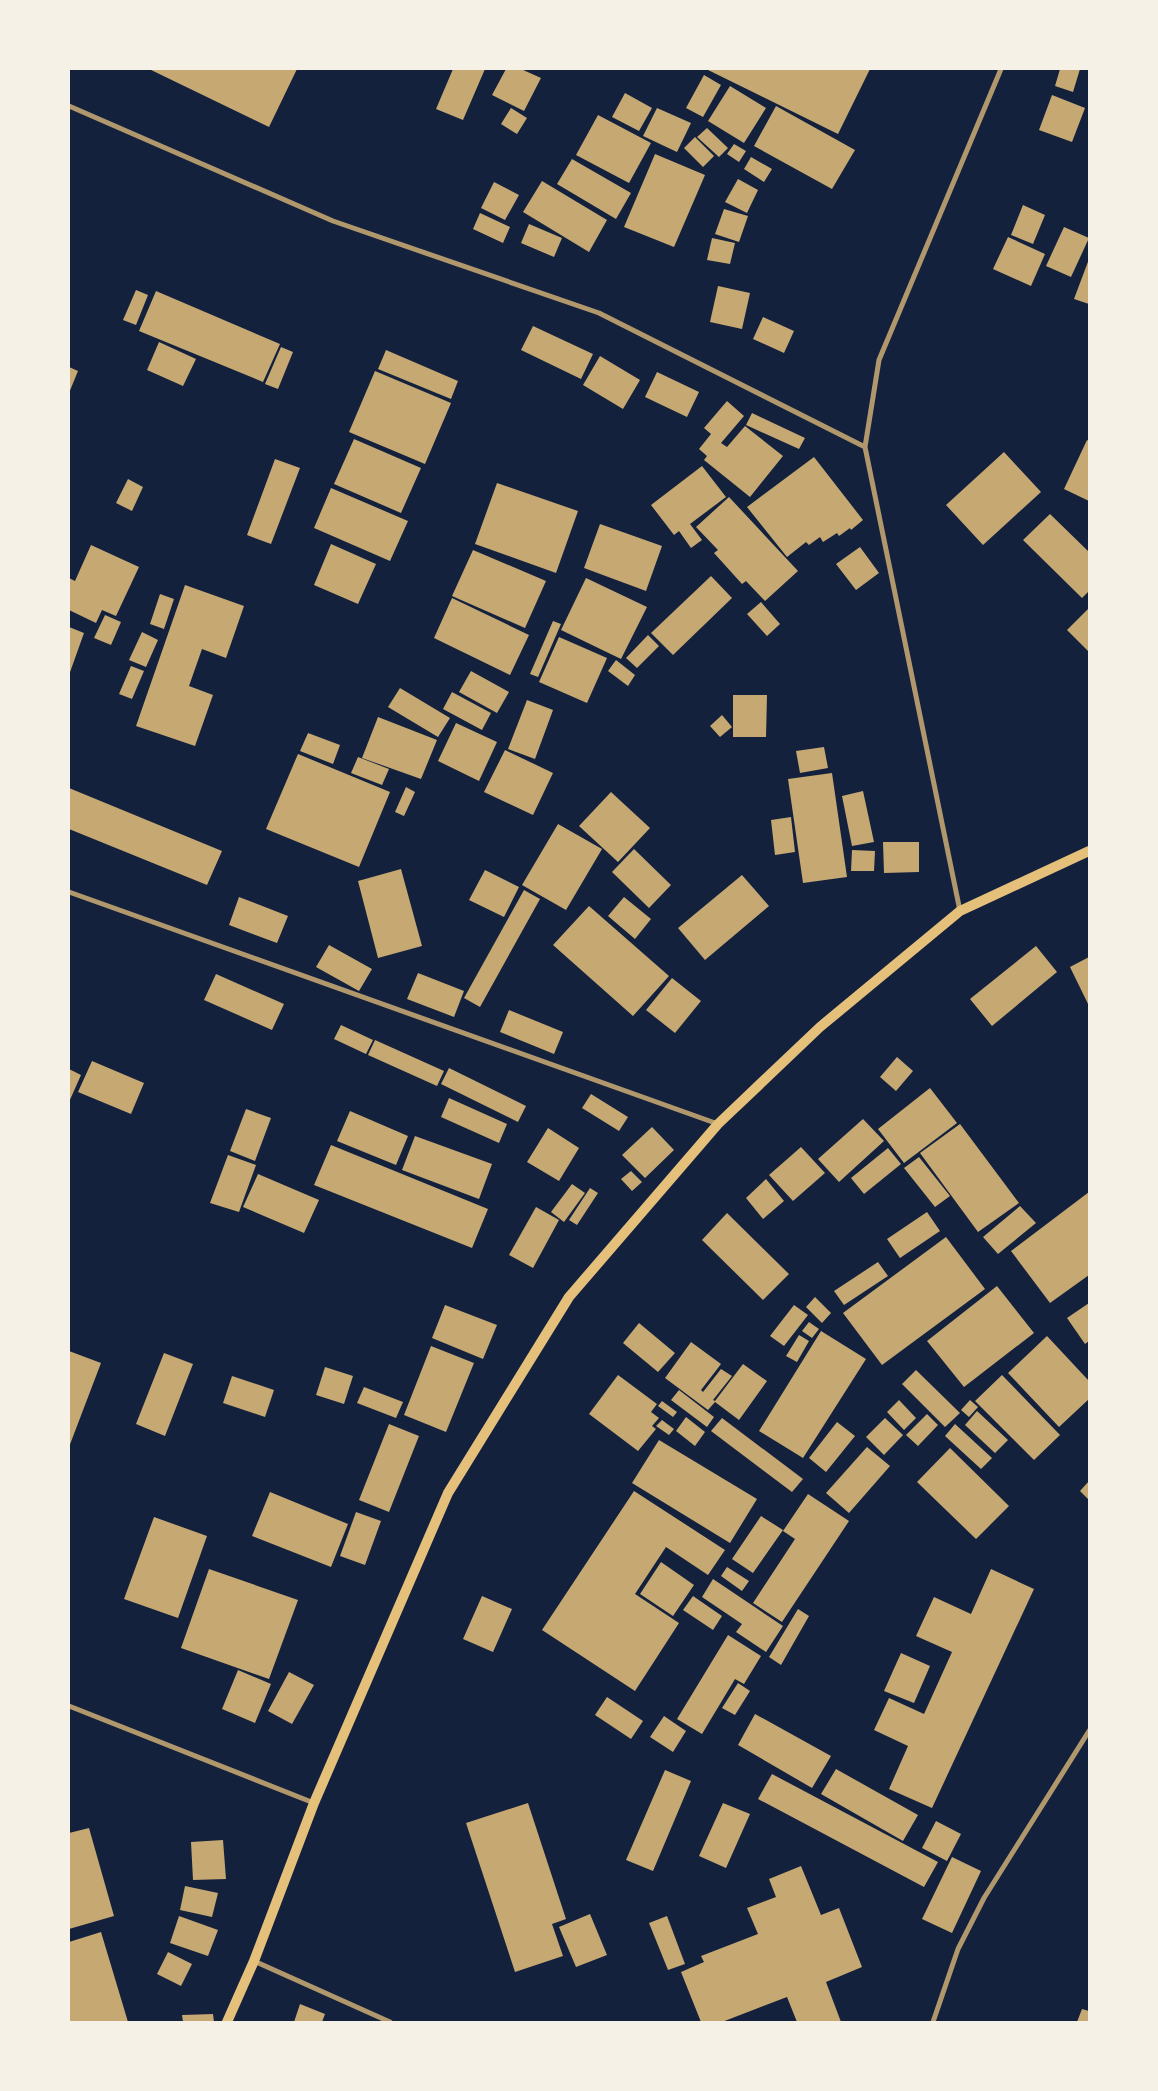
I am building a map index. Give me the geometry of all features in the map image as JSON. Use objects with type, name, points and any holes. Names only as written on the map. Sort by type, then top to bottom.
[{"type":"main road","points":[[227,2022],[254,1961],[314,1803],[448,1493],[569,1297],[718,1124],[820,1028],[960,911],[1089,851]]},
{"type":"street","points":[[960,911],[865,448],[879,360],[1002,69]]},
{"type":"street","points":[[69,106],[333,221],[599,313],[865,448]]},
{"type":"street","points":[[69,892],[718,1124]]},
{"type":"street","points":[[69,1706],[314,1803]]},
{"type":"street","points":[[933,2022],[958,1949],[984,1898],[1089,1731]]},
{"type":"street","points":[[254,1961],[390,2022]]},
{"type":"building","points":[[149,69],[297,69],[269,127]]},
{"type":"building","points":[[453,69],[485,69],[463,120],[436,109]]},
{"type":"building","points":[[506,69],[521,69],[541,78],[524,111],[492,95]]},
{"type":"building","points":[[706,69],[870,69],[838,134]]},
{"type":"building","points":[[1060,69],[1080,69],[1073,92],[1055,86]]},
{"type":"building","points":[[704,75],[721,85],[703,117],[686,108]]},
{"type":"building","points":[[730,86],[766,108],[744,143],[708,121]]},
{"type":"building","points":[[625,93],[652,108],[639,131],[612,117]]},
{"type":"building","points":[[1052,95],[1085,108],[1072,142],[1039,130]]},
{"type":"building","points":[[776,106],[855,150],[832,189],[754,146]]},
{"type":"building","points":[[511,108],[527,118],[517,134],[501,124]]},
{"type":"building","points":[[657,108],[691,123],[677,152],[643,136]]},
{"type":"building","points":[[598,115],[651,143],[629,183],[576,155]]},
{"type":"building","points":[[707,128],[728,148],[719,157],[697,137]]},
{"type":"building","points":[[695,137],[714,156],[703,167],[684,148]]},
{"type":"building","points":[[734,144],[746,151],[739,162],[727,154]]},
{"type":"building","points":[[655,154],[705,175],[674,247],[624,227]]},
{"type":"building","points":[[751,157],[772,169],[764,182],[744,169]]},
{"type":"building","points":[[572,159],[631,193],[616,219],[557,184]]},
{"type":"building","points":[[738,179],[758,190],[747,213],[725,202]]},
{"type":"building","points":[[542,181],[607,220],[589,252],[523,212]]},
{"type":"building","points":[[494,182],[519,195],[505,220],[481,208]]},
{"type":"building","points":[[1023,205],[1045,215],[1033,244],[1011,235]]},
{"type":"building","points":[[724,209],[748,216],[739,242],[715,234]]},
{"type":"building","points":[[480,213],[510,227],[503,243],[473,229]]},
{"type":"building","points":[[529,224],[562,238],[554,257],[521,243]]},
{"type":"building","points":[[1064,227],[1089,238],[1071,277],[1046,266]]},
{"type":"building","points":[[1008,237],[1045,254],[1031,286],[993,269]]},
{"type":"building","points":[[712,238],[735,243],[730,264],[707,260]]},
{"type":"building","points":[[1089,259],[1089,304],[1074,299]]},
{"type":"building","points":[[718,286],[750,293],[742,329],[710,322]]},
{"type":"building","points":[[136,290],[148,295],[136,325],[123,320]]},
{"type":"building","points":[[156,291],[280,344],[263,382],[139,331]]},
{"type":"building","points":[[763,317],[794,331],[784,353],[753,339]]},
{"type":"building","points":[[533,326],[593,354],[581,379],[521,350]]},
{"type":"building","points":[[159,342],[196,359],[183,386],[147,370]]},
{"type":"building","points":[[281,347],[293,352],[278,389],[265,384]]},
{"type":"building","points":[[386,350],[458,381],[451,399],[378,369]]},
{"type":"building","points":[[600,356],[640,380],[623,409],[583,385]]},
{"type":"building","points":[[69,367],[78,371],[69,393]]},
{"type":"building","points":[[375,371],[451,403],[425,464],[349,432]]},
{"type":"building","points":[[657,372],[699,392],[687,417],[645,397]]},
{"type":"building","points":[[727,401],[744,416],[721,443],[727,447],[745,426],[783,456],[750,497],[704,460],[707,456],[699,449],[711,434],[704,428]]},
{"type":"building","points":[[752,413],[805,438],[799,449],[746,425]]},
{"type":"building","points":[[354,439],[421,468],[401,513],[334,484]]},
{"type":"building","points":[[1087,440],[1089,441],[1089,501],[1064,489]]},
{"type":"building","points":[[1004,452],[1041,492],[983,545],[946,505]]},
{"type":"building","points":[[814,457],[863,520],[851,530],[850,528],[839,536],[837,533],[823,542],[820,537],[809,545],[806,542],[787,557],[747,507]]},
{"type":"building","points":[[275,459],[300,468],[271,544],[247,535]]},
{"type":"building","points":[[702,466],[726,497],[690,524],[702,540],[691,548],[679,531],[674,535],[651,505]]},
{"type":"building","points":[[128,479],[143,487],[132,511],[116,503]]},
{"type":"building","points":[[497,483],[578,511],[556,573],[475,544]]},
{"type":"building","points":[[331,488],[408,521],[390,561],[314,528]]},
{"type":"building","points":[[729,497],[798,571],[765,601],[746,581],[742,584],[714,553],[718,550],[696,527]]},
{"type":"building","points":[[1050,514],[1089,552],[1089,591],[1082,598],[1023,540]]},
{"type":"building","points":[[600,524],[662,546],[646,591],[584,568]]},
{"type":"building","points":[[331,544],[376,564],[358,604],[314,585]]},
{"type":"building","points":[[91,545],[139,567],[116,616],[102,610],[96,623],[69,610],[69,578],[75,581]]},
{"type":"building","points":[[860,547],[879,573],[856,590],[836,564]]},
{"type":"building","points":[[473,550],[546,581],[525,628],[452,596]]},
{"type":"building","points":[[711,576],[732,598],[673,655],[651,633]]},
{"type":"building","points":[[586,578],[647,607],[621,659],[561,630]]},
{"type":"building","points":[[185,585],[244,606],[226,658],[202,649],[189,686],[213,695],[195,746],[136,726]]},
{"type":"building","points":[[160,594],[174,599],[164,629],[150,624]]},
{"type":"building","points":[[452,598],[529,635],[510,675],[434,638]]},
{"type":"building","points":[[761,602],[780,624],[767,636],[747,614]]},
{"type":"building","points":[[1089,608],[1089,652],[1067,630]]},
{"type":"building","points":[[105,615],[121,622],[111,645],[94,638]]},
{"type":"building","points":[[553,621],[561,624],[538,677],[530,674]]},
{"type":"building","points":[[69,627],[84,633],[69,675]]},
{"type":"building","points":[[142,632],[158,640],[146,667],[129,660]]},
{"type":"building","points":[[648,635],[659,646],[637,668],[626,658]]},
{"type":"building","points":[[559,637],[607,658],[587,703],[539,682]]},
{"type":"building","points":[[616,660],[635,675],[628,686],[608,671]]},
{"type":"building","points":[[131,666],[144,671],[132,699],[119,694]]},
{"type":"building","points":[[471,671],[509,692],[497,713],[459,692]]},
{"type":"building","points":[[400,688],[450,718],[438,737],[388,707]]},
{"type":"building","points":[[452,692],[491,713],[482,730],[443,709]]},
{"type":"building","points":[[733,695],[767,695],[766,737],[733,737]]},
{"type":"building","points":[[527,700],[553,710],[535,759],[508,749]]},
{"type":"building","points":[[722,715],[732,727],[720,737],[710,726]]},
{"type":"building","points":[[378,717],[437,740],[421,779],[362,758]]},
{"type":"building","points":[[456,723],[497,742],[479,781],[438,761]]},
{"type":"building","points":[[308,733],[340,745],[333,764],[300,751]]},
{"type":"building","points":[[824,747],[828,768],[800,773],[796,751]]},
{"type":"building","points":[[505,750],[553,773],[533,815],[484,792]]},
{"type":"building","points":[[298,754],[390,792],[359,867],[266,829]]},
{"type":"building","points":[[358,757],[389,769],[382,785],[351,773]]},
{"type":"building","points":[[832,773],[847,877],[803,883],[788,779]]},
{"type":"building","points":[[406,787],[415,792],[404,816],[395,812]]},
{"type":"building","points":[[69,788],[222,851],[207,885],[69,829]]},
{"type":"building","points":[[863,791],[874,842],[852,846],[842,796]]},
{"type":"building","points":[[611,792],[650,828],[618,862],[579,826]]},
{"type":"building","points":[[791,817],[795,852],[775,855],[771,820]]},
{"type":"building","points":[[558,824],[602,849],[566,910],[522,885]]},
{"type":"building","points":[[883,842],[919,842],[919,872],[884,873]]},
{"type":"building","points":[[634,849],[671,885],[649,908],[612,872]]},
{"type":"building","points":[[852,850],[875,851],[874,871],[851,871]]},
{"type":"building","points":[[401,869],[422,946],[378,958],[358,881]]},
{"type":"building","points":[[485,870],[519,887],[504,917],[469,900]]},
{"type":"building","points":[[742,875],[769,906],[705,960],[678,928]]},
{"type":"building","points":[[524,890],[540,899],[480,1007],[464,998]]},
{"type":"building","points":[[239,897],[288,916],[277,943],[229,925]]},
{"type":"building","points":[[624,897],[651,919],[635,939],[608,916]]},
{"type":"building","points":[[589,906],[669,976],[633,1016],[553,945]]},
{"type":"building","points":[[329,945],[372,969],[359,991],[316,967]]},
{"type":"building","points":[[1036,946],[1057,972],[992,1026],[970,999]]},
{"type":"building","points":[[1089,957],[1089,1006],[1070,967]]},
{"type":"building","points":[[418,973],[464,991],[454,1017],[407,999]]},
{"type":"building","points":[[216,974],[284,1004],[272,1030],[204,1000]]},
{"type":"building","points":[[672,978],[701,1001],[675,1033],[646,1010]]},
{"type":"building","points":[[509,1010],[563,1032],[554,1054],[500,1032]]},
{"type":"building","points":[[341,1025],[373,1040],[366,1054],[334,1039]]},
{"type":"building","points":[[375,1040],[444,1071],[437,1086],[368,1055]]},
{"type":"building","points":[[897,1057],[913,1071],[896,1091],[880,1077]]},
{"type":"building","points":[[92,1061],[144,1083],[131,1114],[78,1092]]},
{"type":"building","points":[[449,1068],[526,1106],[518,1122],[441,1084]]},
{"type":"building","points":[[69,1069],[81,1075],[69,1102]]},
{"type":"building","points":[[930,1088],[957,1123],[904,1163],[878,1129]]},
{"type":"building","points":[[591,1094],[628,1117],[619,1131],[582,1108]]},
{"type":"building","points":[[449,1098],[507,1124],[499,1143],[441,1117]]},
{"type":"building","points":[[246,1109],[271,1118],[255,1161],[230,1151]]},
{"type":"building","points":[[350,1111],[408,1136],[396,1165],[337,1141]]},
{"type":"building","points":[[863,1119],[884,1141],[839,1182],[818,1159]]},
{"type":"building","points":[[960,1124],[1019,1203],[978,1232],[920,1153]]},
{"type":"building","points":[[652,1127],[674,1150],[645,1178],[622,1155]]},
{"type":"building","points":[[548,1128],[579,1148],[559,1181],[527,1162]]},
{"type":"building","points":[[415,1136],[492,1164],[479,1199],[402,1170]]},
{"type":"building","points":[[331,1145],[488,1209],[472,1248],[314,1185]]},
{"type":"building","points":[[801,1147],[825,1173],[793,1201],[769,1175]]},
{"type":"building","points":[[888,1148],[901,1164],[864,1194],[851,1178]]},
{"type":"building","points":[[228,1155],[256,1165],[239,1212],[210,1203]]},
{"type":"building","points":[[919,1157],[950,1196],[935,1207],[904,1168]]},
{"type":"building","points":[[631,1171],[642,1182],[632,1191],[621,1179]]},
{"type":"building","points":[[258,1174],[319,1200],[304,1233],[243,1207]]},
{"type":"building","points":[[766,1179],[784,1201],[763,1219],[746,1198]]},
{"type":"building","points":[[572,1184],[585,1193],[564,1222],[551,1212]]},
{"type":"building","points":[[590,1188],[598,1193],[577,1225],[569,1220]]},
{"type":"building","points":[[1089,1192],[1089,1275],[1050,1303],[1011,1251]]},
{"type":"building","points":[[1020,1206],[1036,1223],[998,1254],[983,1237]]},
{"type":"building","points":[[536,1207],[559,1220],[533,1268],[509,1255]]},
{"type":"building","points":[[927,1212],[940,1231],[900,1258],[887,1239]]},
{"type":"building","points":[[727,1213],[789,1274],[763,1300],[702,1240]]},
{"type":"building","points":[[946,1237],[985,1289],[882,1365],[843,1313]]},
{"type":"building","points":[[878,1262],[888,1276],[844,1305],[834,1291]]},
{"type":"building","points":[[997,1286],[1034,1333],[964,1387],[927,1341]]},
{"type":"building","points":[[815,1297],[831,1313],[822,1323],[806,1307]]},
{"type":"building","points":[[1089,1303],[1089,1341],[1085,1344],[1067,1318]]},
{"type":"building","points":[[445,1305],[497,1325],[483,1359],[432,1338]]},
{"type":"building","points":[[794,1305],[808,1315],[784,1346],[770,1336]]},
{"type":"building","points":[[809,1322],[819,1329],[812,1338],[802,1331]]},
{"type":"building","points":[[639,1323],[675,1353],[658,1372],[623,1343]]},
{"type":"building","points":[[821,1331],[866,1359],[803,1458],[759,1431]]},
{"type":"building","points":[[799,1335],[809,1341],[797,1362],[786,1356]]},
{"type":"building","points":[[1047,1336],[1089,1381],[1089,1399],[1059,1427],[1008,1373]]},
{"type":"building","points":[[691,1342],[721,1364],[701,1390],[703,1392],[721,1369],[732,1376],[713,1400],[715,1401],[743,1364],[767,1381],[739,1420],[715,1402],[708,1410],[665,1378]]},
{"type":"building","points":[[431,1346],[474,1363],[446,1432],[404,1415]]},
{"type":"building","points":[[69,1351],[101,1363],[69,1447]]},
{"type":"building","points":[[164,1353],[193,1364],[165,1436],[136,1424]]},
{"type":"building","points":[[325,1367],[353,1376],[344,1404],[316,1395]]},
{"type":"building","points":[[916,1370],[960,1413],[945,1427],[902,1384]]},
{"type":"building","points":[[618,1375],[657,1404],[651,1412],[659,1418],[652,1426],[656,1429],[638,1451],[589,1414]]},
{"type":"building","points":[[1002,1375],[1060,1435],[1034,1460],[975,1401]]},
{"type":"building","points":[[232,1376],[274,1390],[265,1417],[223,1403]]},
{"type":"building","points":[[364,1387],[403,1402],[396,1418],[357,1403]]},
{"type":"building","points":[[679,1390],[714,1417],[707,1427],[671,1400]]},
{"type":"building","points":[[899,1400],[916,1418],[904,1430],[887,1412]]},
{"type":"building","points":[[970,1400],[978,1407],[969,1417],[961,1410]]},
{"type":"building","points":[[662,1401],[677,1412],[673,1417],[658,1406]]},
{"type":"building","points":[[977,1411],[1008,1440],[995,1453],[965,1425]]},
{"type":"building","points":[[927,1414],[938,1425],[918,1446],[906,1435]]},
{"type":"building","points":[[686,1417],[705,1432],[695,1446],[676,1431]]},
{"type":"building","points":[[722,1418],[803,1479],[792,1492],[711,1431]]},
{"type":"building","points":[[885,1418],[903,1435],[884,1455],[866,1437]]},
{"type":"building","points":[[662,1420],[674,1429],[669,1435],[656,1426]]},
{"type":"building","points":[[837,1422],[855,1436],[826,1472],[809,1458]]},
{"type":"building","points":[[389,1424],[419,1436],[389,1512],[359,1500]]},
{"type":"building","points":[[955,1424],[992,1458],[981,1469],[945,1436]]},
{"type":"building","points":[[659,1440],[757,1499],[730,1543],[632,1483]]},
{"type":"building","points":[[867,1447],[890,1466],[849,1513],[826,1493]]},
{"type":"building","points":[[950,1448],[1009,1506],[976,1539],[917,1482]]},
{"type":"building","points":[[1089,1481],[1089,1500],[1080,1491]]},
{"type":"building","points":[[634,1491],[725,1550],[708,1575],[666,1547],[635,1594],[679,1623],[635,1691],[542,1630]]},
{"type":"building","points":[[270,1492],[348,1524],[331,1567],[252,1536]]},
{"type":"building","points":[[808,1494],[849,1521],[782,1622],[753,1603],[795,1539],[783,1531]]},
{"type":"building","points":[[356,1512],[381,1521],[365,1565],[340,1556]]},
{"type":"building","points":[[761,1516],[783,1530],[753,1573],[732,1559]]},
{"type":"building","points":[[154,1517],[207,1536],[178,1618],[124,1599]]},
{"type":"building","points":[[661,1562],[694,1585],[673,1616],[640,1594]]},
{"type":"building","points":[[727,1567],[749,1581],[742,1591],[721,1576]]},
{"type":"building","points":[[209,1569],[298,1600],[269,1679],[181,1648]]},
{"type":"building","points":[[991,1569],[1034,1589],[932,1808],[889,1789],[908,1746],[874,1730],[889,1698],[924,1714],[952,1652],[916,1636],[934,1597],[971,1614]]},
{"type":"building","points":[[713,1579],[783,1626],[766,1652],[736,1632],[742,1624],[702,1597]]},
{"type":"building","points":[[482,1596],[512,1609],[493,1652],[463,1639]]},
{"type":"building","points":[[693,1596],[722,1616],[713,1630],[683,1610]]},
{"type":"building","points":[[798,1609],[809,1616],[781,1665],[769,1657]]},
{"type":"building","points":[[728,1635],[761,1656],[744,1684],[735,1679],[702,1734],[677,1719]]},
{"type":"building","points":[[901,1653],[930,1666],[914,1703],[884,1691]]},
{"type":"building","points":[[238,1670],[271,1684],[255,1723],[222,1709]]},
{"type":"building","points":[[289,1672],[314,1685],[292,1724],[268,1711]]},
{"type":"building","points":[[738,1683],[750,1691],[735,1715],[722,1708]]},
{"type":"building","points":[[607,1697],[643,1721],[631,1739],[595,1715]]},
{"type":"building","points":[[755,1714],[831,1756],[812,1788],[738,1745]]},
{"type":"building","points":[[664,1716],[686,1731],[673,1752],[650,1737]]},
{"type":"building","points":[[836,1769],[918,1815],[903,1841],[821,1794]]},
{"type":"building","points":[[665,1770],[691,1781],[653,1871],[626,1860]]},
{"type":"building","points":[[772,1774],[938,1862],[924,1887],[758,1799]]},
{"type":"building","points":[[528,1803],[566,1919],[552,1924],[563,1956],[515,1972],[466,1823]]},
{"type":"building","points":[[723,1803],[750,1814],[726,1868],[699,1856]]},
{"type":"building","points":[[936,1821],[961,1834],[947,1861],[922,1848]]},
{"type":"building","points":[[89,1828],[114,1916],[69,1929],[69,1833]]},
{"type":"building","points":[[223,1840],[226,1879],[193,1880],[191,1842]]},
{"type":"building","points":[[952,1857],[981,1871],[952,1933],[922,1919]]},
{"type":"building","points":[[801,1866],[821,1915],[839,1908],[862,1967],[826,1982],[841,2022],[797,2022],[787,1997],[722,2022],[701,2022],[681,1972],[704,1962],[701,1956],[758,1934],[747,1908],[776,1897],[769,1879]]},
{"type":"building","points":[[185,1886],[218,1893],[212,1917],[180,1910]]},
{"type":"building","points":[[590,1914],[607,1955],[576,1967],[559,1927]]},
{"type":"building","points":[[179,1916],[218,1930],[208,1956],[170,1943]]},
{"type":"building","points":[[667,1916],[685,1964],[668,1970],[649,1923]]},
{"type":"building","points":[[101,1932],[128,2022],[69,2022],[69,1942]]},
{"type":"building","points":[[168,1952],[192,1964],[181,1986],[157,1974]]},
{"type":"building","points":[[300,2004],[325,2014],[322,2022],[294,2022]]},
{"type":"building","points":[[1082,2009],[1089,2011],[1089,2022],[1077,2022]]},
{"type":"building","points":[[213,2014],[214,2022],[183,2022],[182,2015]]}]
